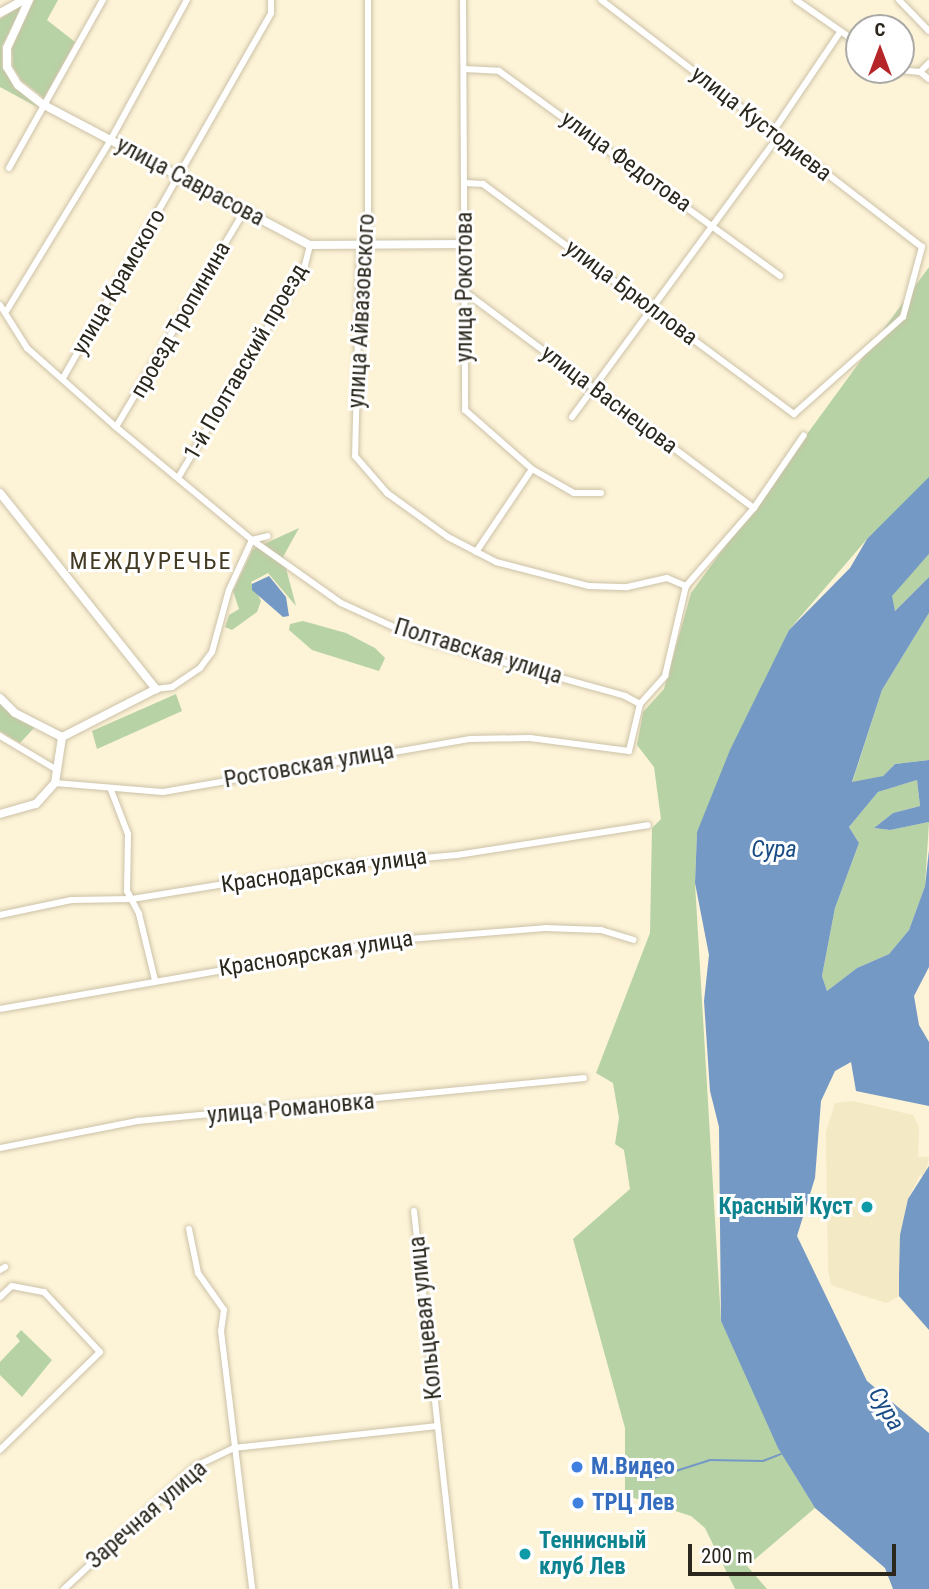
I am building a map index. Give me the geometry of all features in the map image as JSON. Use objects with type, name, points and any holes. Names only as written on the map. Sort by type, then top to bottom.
[{"type":"street","points":[[0,13],[23,0]]},
{"type":"street","name":"улица Саврасова","points":[[29,0],[7,48],[7,67],[18,85],[44,105],[179,179],[310,244],[465,244]]},
{"type":"street","points":[[6,310],[110,141],[187,0]]},
{"type":"street","name":"улица Крамского","points":[[63,378],[179,179],[271,13],[271,0]]},
{"type":"street","name":"улица Айвазовского","points":[[368,0],[368,245],[360,254],[355,456],[387,493],[476,552],[496,562],[589,586],[627,587],[667,578],[686,586]]},
{"type":"street","name":"улица Рокотова","points":[[463,0],[466,410],[532,469],[574,493],[601,493]]},
{"type":"street","name":"улица Кустодиева","points":[[601,0],[922,247],[902,317],[794,414]]},
{"type":"street","points":[[796,0],[845,35]]},
{"type":"street","points":[[899,0],[929,31]]},
{"type":"street","points":[[9,168],[100,1]]},
{"type":"street","points":[[572,417],[713,225],[775,135],[840,32]]},
{"type":"street","points":[[920,72],[929,62]]},
{"type":"street","name":"улица Федотова","points":[[464,69],[499,71],[780,276]]},
{"type":"street","points":[[915,72],[929,79]]},
{"type":"street","name":"улица Брюллова","points":[[465,183],[483,184],[794,414]]},
{"type":"street","name":"проезд Тропинина","points":[[116,428],[244,211]]},
{"type":"street","name":"1-й Полтавский проезд","points":[[178,478],[305,265],[310,244]]},
{"type":"street","name":"улица Васнецова","points":[[465,292],[754,508]]},
{"type":"street","name":"Полтавская улица","points":[[0,305],[6,310],[12,327],[27,348],[116,428],[252,540],[341,603],[420,639],[625,695],[640,705]]},
{"type":"street","points":[[640,705],[665,676],[686,586],[754,508],[804,435]]},
{"type":"street","points":[[476,552],[532,469]]},
{"type":"street","points":[[0,493],[156,689]]},
{"type":"street","points":[[62,737],[156,689],[181,681],[212,652],[229,590],[252,540],[268,536]]},
{"type":"street","points":[[0,698],[15,713],[62,737]]},
{"type":"street","name":"Ростовская улица","points":[[55,783],[111,790],[163,792],[470,739],[567,741],[629,751],[640,705]]},
{"type":"street","points":[[0,736],[57,770]]},
{"type":"street","points":[[0,814],[36,804],[55,783],[62,737]]},
{"type":"street","points":[[111,790],[128,834],[127,891],[132,899],[155,980]]},
{"type":"street","name":"Краснодарская улица","points":[[0,915],[71,900],[132,899],[335,866],[457,855],[648,825]]},
{"type":"street","name":"Красноярская улица","points":[[0,1009],[397,940],[486,930],[601,930],[634,940]]},
{"type":"street","name":"улица Романовка","points":[[0,1148],[138,1121],[584,1078]]},
{"type":"street","name":"Кольцевая улица","points":[[414,1211],[456,1589]]},
{"type":"street","points":[[189,1229],[198,1273],[224,1310],[221,1331],[252,1589]]},
{"type":"street","points":[[0,1297],[12,1286],[44,1292],[100,1352],[0,1450]]},
{"type":"street","name":"Кольцевая улица","points":[[234,1448],[437,1426]]},
{"type":"street","name":"Заречная улица","points":[[64,1589],[196,1466],[234,1448]]},
{"type":"green space","points":[[34,0],[58,0],[47,20],[75,42],[44,98],[22,81],[13,67],[12,48]]},
{"type":"green space","points":[[23,5],[2,46],[2,65],[15,87],[39,108],[0,87],[0,19]]},
{"type":"green space","points":[[929,267],[929,481],[867,539],[789,630],[697,832],[695,883],[721,1321],[790,1467],[815,1508],[747,1566],[767,1589],[735,1589],[705,1528],[691,1516],[625,1495],[625,1428],[573,1239],[630,1189],[624,1150],[615,1144],[619,1118],[613,1083],[596,1073],[650,933],[652,828],[661,819],[654,767],[637,745],[643,712],[664,689],[691,593]]},
{"type":"green space","points":[[299,528],[283,557],[296,606],[268,573],[251,582],[261,601],[257,612],[232,630],[225,627],[229,615],[239,609],[233,591],[253,549]]},
{"type":"green space","points":[[929,554],[929,577],[895,611],[891,596]]},
{"type":"green space","points":[[929,613],[929,760],[895,764],[883,776],[852,783],[882,690]]},
{"type":"green space","points":[[303,621],[346,633],[375,648],[385,658],[379,671],[312,650],[289,630],[290,624]]},
{"type":"green space","points":[[176,694],[182,711],[97,749],[92,731]]},
{"type":"green space","points":[[0,702],[35,727],[20,743],[0,731]]},
{"type":"green space","points":[[917,780],[920,806],[893,813],[874,828],[890,830],[929,822],[925,886],[909,930],[889,954],[857,968],[827,991],[822,976],[835,908],[859,843],[849,827],[878,792]]},
{"type":"green space","points":[[21,1330],[52,1360],[22,1397],[0,1375],[0,1362],[20,1341],[16,1336]]},
{"type":"sand","name":"Красный Куст","points":[[853,1101],[913,1115],[919,1127],[918,1157],[929,1157],[925,1177],[920,1175],[908,1199],[899,1296],[886,1303],[831,1285],[828,1270],[826,1132],[835,1103]]},
{"type":"water","name":"Сура","points":[[929,477],[929,554],[892,596],[895,611],[929,577],[929,613],[882,690],[852,782],[883,776],[895,764],[929,760],[929,822],[890,830],[874,828],[893,813],[920,806],[917,780],[878,792],[849,827],[859,843],[835,908],[822,976],[827,991],[857,968],[889,954],[909,930],[925,886],[929,850],[929,967],[914,996],[919,1025],[929,1042],[929,1106],[856,1091],[851,1062],[835,1071],[821,1101],[815,1178],[797,1236],[867,1381],[929,1433],[929,1589],[893,1589],[885,1568],[815,1508],[778,1448],[721,1321],[719,1127],[710,1091],[704,1001],[709,955],[695,883],[697,832],[730,750],[789,630],[850,568],[867,539]]},
{"type":"water","points":[[269,576],[286,597],[289,616],[283,617],[252,590],[252,584]]},
{"type":"water","name":"Красный Куст","points":[[929,1166],[929,1330],[899,1296],[899,1276],[900,1235],[908,1199]]},
{"type":"waterway","points":[[654,1478],[710,1460],[763,1461],[781,1454]]},
{"type":"place","name":"Красный Куст","points":[[867,1207]]},
{"type":"place","name":"М.Видео","points":[[577,1467]]},
{"type":"place","name":"ТРЦ Лев","points":[[578,1503]]},
{"type":"place","name":"Теннисный клуб Лев","points":[[525,1554]]},
{"type":"district","name":"МЕЖДУРЕЧЬЕ","points":[[151,562]]}]
